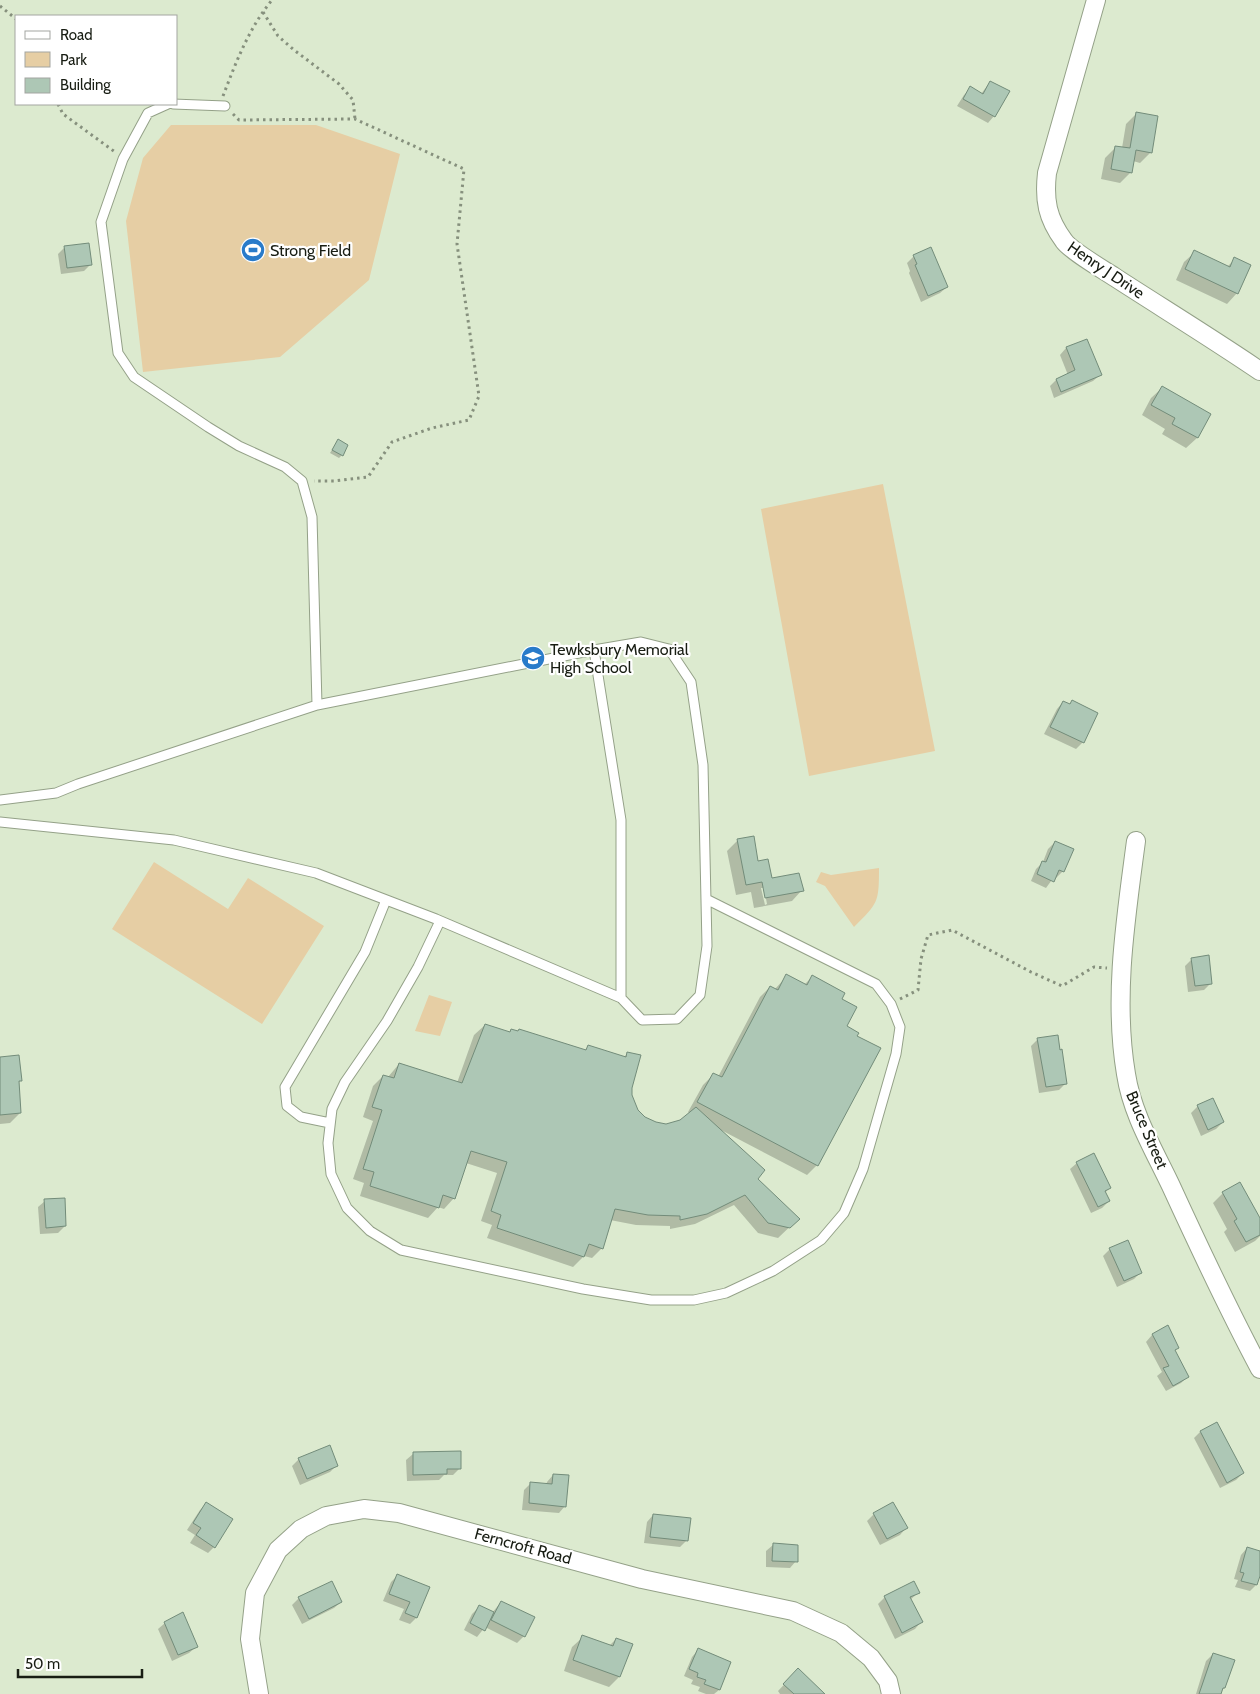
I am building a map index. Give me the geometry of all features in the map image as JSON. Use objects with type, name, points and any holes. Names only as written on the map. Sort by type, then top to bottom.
[{"type":"street","name":"Henry J Drive","points":[[1096,0],[1047,173],[1047,207],[1052,224],[1065,243],[1101,269],[1260,371]]},
{"type":"street","name":"Bruce Street","points":[[1136,841],[1122,970],[1123,1052],[1126,1075],[1142,1128],[1212,1276],[1260,1369]]},
{"type":"street","name":"Ferncroft Road","points":[[258,1694],[250,1639],[255,1592],[278,1550],[301,1529],[326,1516],[364,1509],[399,1513],[642,1579],[793,1611],[842,1633],[871,1658],[888,1681],[891,1694]]},
{"type":"lane","points":[[178,104],[222,106]]},
{"type":"lane","points":[[166,105],[148,113],[123,159],[102,222],[118,353],[134,377],[238,446],[286,467],[302,481],[312,517],[317,704]]},
{"type":"lane","points":[[0,800],[56,793],[317,704],[640,642],[670,649],[692,682],[702,765],[707,946],[700,995],[677,1019],[642,1020],[621,998],[440,921],[316,873],[174,840],[0,822]]},
{"type":"lane","points":[[594,650],[621,820],[621,998]]},
{"type":"lane","points":[[440,921],[418,967],[386,1021],[345,1082],[332,1109],[328,1143],[331,1174],[347,1208],[370,1231],[401,1250],[583,1289],[650,1300],[694,1300],[726,1293],[773,1271],[821,1240],[844,1213],[863,1169],[896,1054],[900,1027],[891,1004],[876,984],[706,899]]},
{"type":"lane","points":[[330,1123],[301,1117],[288,1106],[285,1087],[365,952],[386,900]]},
{"type":"path","points":[[272,0],[258,17],[239,57],[222,106],[239,120],[355,119],[464,169],[458,244],[479,396],[469,420],[432,428],[392,442],[368,477],[334,481],[302,481]]},
{"type":"path","points":[[0,6],[15,18]]},
{"type":"path","points":[[263,12],[278,36],[339,84],[353,100],[355,119]]},
{"type":"path","points":[[58,105],[63,114],[123,159]]},
{"type":"path","points":[[891,1004],[918,990],[920,959],[928,935],[952,930],[1030,972],[1062,986],[1094,968],[1122,970]]},
{"type":"green space","name":"Strong Field","points":[[171,125],[316,125],[400,154],[369,280],[280,357],[143,372],[126,221],[143,158]]},
{"type":"green space","points":[[883,484],[935,751],[809,776],[761,509]]},
{"type":"green space","points":[[154,862],[228,909],[248,878],[324,926],[262,1024],[112,929]]},
{"type":"green space","points":[[879,868],[876,902],[854,927],[825,886],[816,882],[821,872],[831,875]]},
{"type":"green space","points":[[429,995],[452,1002],[440,1036],[415,1031]]},
{"type":"building","points":[[990,81],[1010,91],[995,117],[963,99],[970,86],[983,94]]},
{"type":"building","points":[[1136,112],[1158,116],[1152,153],[1136,150],[1132,173],[1111,169],[1115,146],[1130,148]]},
{"type":"building","points":[[89,243],[92,265],[67,268],[64,246]]},
{"type":"building","points":[[931,247],[948,287],[928,296],[915,265],[917,264],[913,255]]},
{"type":"building","points":[[1194,250],[1230,267],[1234,257],[1251,265],[1238,294],[1185,269]]},
{"type":"building","points":[[1087,339],[1102,375],[1061,392],[1056,379],[1075,370],[1066,347]]},
{"type":"building","points":[[1162,386],[1211,414],[1198,438],[1172,424],[1175,418],[1151,405]]},
{"type":"building","points":[[338,439],[348,445],[343,456],[332,450]]},
{"type":"building","points":[[1072,700],[1098,713],[1084,743],[1050,727],[1063,701],[1070,704]]},
{"type":"building","points":[[754,836],[758,861],[768,859],[772,878],[799,873],[804,891],[765,898],[762,882],[746,885],[737,839]]},
{"type":"building","points":[[1055,841],[1074,849],[1064,872],[1059,870],[1054,882],[1037,874],[1042,861],[1046,862]]},
{"type":"building","points":[[1209,955],[1212,984],[1195,986],[1191,958]]},
{"type":"building","points":[[786,974],[807,985],[812,975],[845,993],[842,999],[857,1007],[847,1026],[859,1033],[857,1036],[881,1048],[818,1166],[697,1102],[713,1073],[722,1077],[770,986],[778,990]]},
{"type":"building","points":[[485,1024],[510,1032],[511,1029],[518,1031],[519,1029],[586,1050],[588,1045],[626,1057],[627,1052],[641,1055],[632,1088],[632,1095],[638,1110],[645,1117],[666,1124],[680,1120],[696,1107],[765,1170],[758,1179],[800,1219],[790,1228],[768,1223],[745,1195],[707,1214],[680,1220],[680,1216],[648,1215],[615,1209],[603,1249],[589,1244],[584,1257],[497,1228],[501,1215],[491,1211],[507,1162],[471,1151],[455,1199],[443,1195],[439,1208],[370,1186],[374,1172],[363,1169],[382,1110],[372,1107],[383,1075],[394,1078],[399,1063],[462,1083]]},
{"type":"building","points":[[1058,1035],[1067,1084],[1046,1087],[1037,1038]]},
{"type":"building","points":[[19,1055],[22,1081],[19,1081],[21,1113],[0,1115],[0,1057]]},
{"type":"building","points":[[1213,1098],[1224,1122],[1208,1130],[1197,1105]]},
{"type":"building","points":[[1094,1153],[1111,1188],[1105,1191],[1110,1201],[1098,1207],[1076,1162]]},
{"type":"building","points":[[1240,1182],[1260,1218],[1260,1235],[1246,1242],[1234,1221],[1237,1219],[1222,1192]]},
{"type":"building","points":[[65,1198],[66,1226],[46,1228],[44,1199]]},
{"type":"building","points":[[1128,1240],[1142,1273],[1124,1281],[1109,1248]]},
{"type":"building","points":[[1168,1325],[1179,1348],[1175,1350],[1189,1377],[1173,1386],[1163,1368],[1169,1366],[1152,1334]]},
{"type":"building","points":[[1217,1422],[1244,1473],[1227,1483],[1200,1431]]},
{"type":"building","points":[[330,1445],[338,1466],[307,1479],[298,1458]]},
{"type":"building","points":[[461,1451],[461,1469],[447,1469],[447,1474],[413,1475],[413,1452]]},
{"type":"building","points":[[553,1474],[569,1475],[566,1507],[529,1503],[530,1482],[552,1484]]},
{"type":"building","points":[[206,1502],[233,1519],[215,1548],[196,1535],[201,1528],[193,1523]]},
{"type":"building","points":[[893,1502],[908,1528],[887,1539],[873,1513]]},
{"type":"building","points":[[653,1514],[691,1518],[688,1541],[650,1537]]},
{"type":"building","points":[[773,1543],[798,1545],[798,1562],[772,1561]]},
{"type":"building","points":[[1247,1547],[1260,1551],[1260,1576],[1257,1585],[1241,1581],[1244,1573],[1240,1572]]},
{"type":"building","points":[[397,1574],[430,1587],[417,1618],[405,1613],[410,1602],[389,1594]]},
{"type":"building","points":[[332,1581],[342,1602],[309,1619],[298,1597]]},
{"type":"building","points":[[914,1581],[920,1593],[910,1597],[923,1622],[902,1633],[884,1596]]},
{"type":"building","points":[[501,1601],[535,1617],[525,1637],[491,1620]]},
{"type":"building","points":[[479,1605],[494,1612],[485,1631],[470,1623]]},
{"type":"building","points":[[183,1612],[198,1647],[178,1655],[164,1622]]},
{"type":"building","points":[[582,1635],[613,1646],[616,1638],[633,1644],[620,1677],[573,1660]]},
{"type":"building","points":[[698,1648],[731,1662],[720,1690],[704,1684],[706,1680],[697,1677],[698,1673],[689,1669]]},
{"type":"building","points":[[1213,1653],[1235,1660],[1221,1694],[1199,1694]]},
{"type":"building","points":[[798,1668],[825,1694],[794,1694],[783,1684]]},
{"type":"place","name":"Strong Field","points":[[253,250]]},
{"type":"place","name":"Tewksbury Memorial High School","points":[[533,658]]}]
